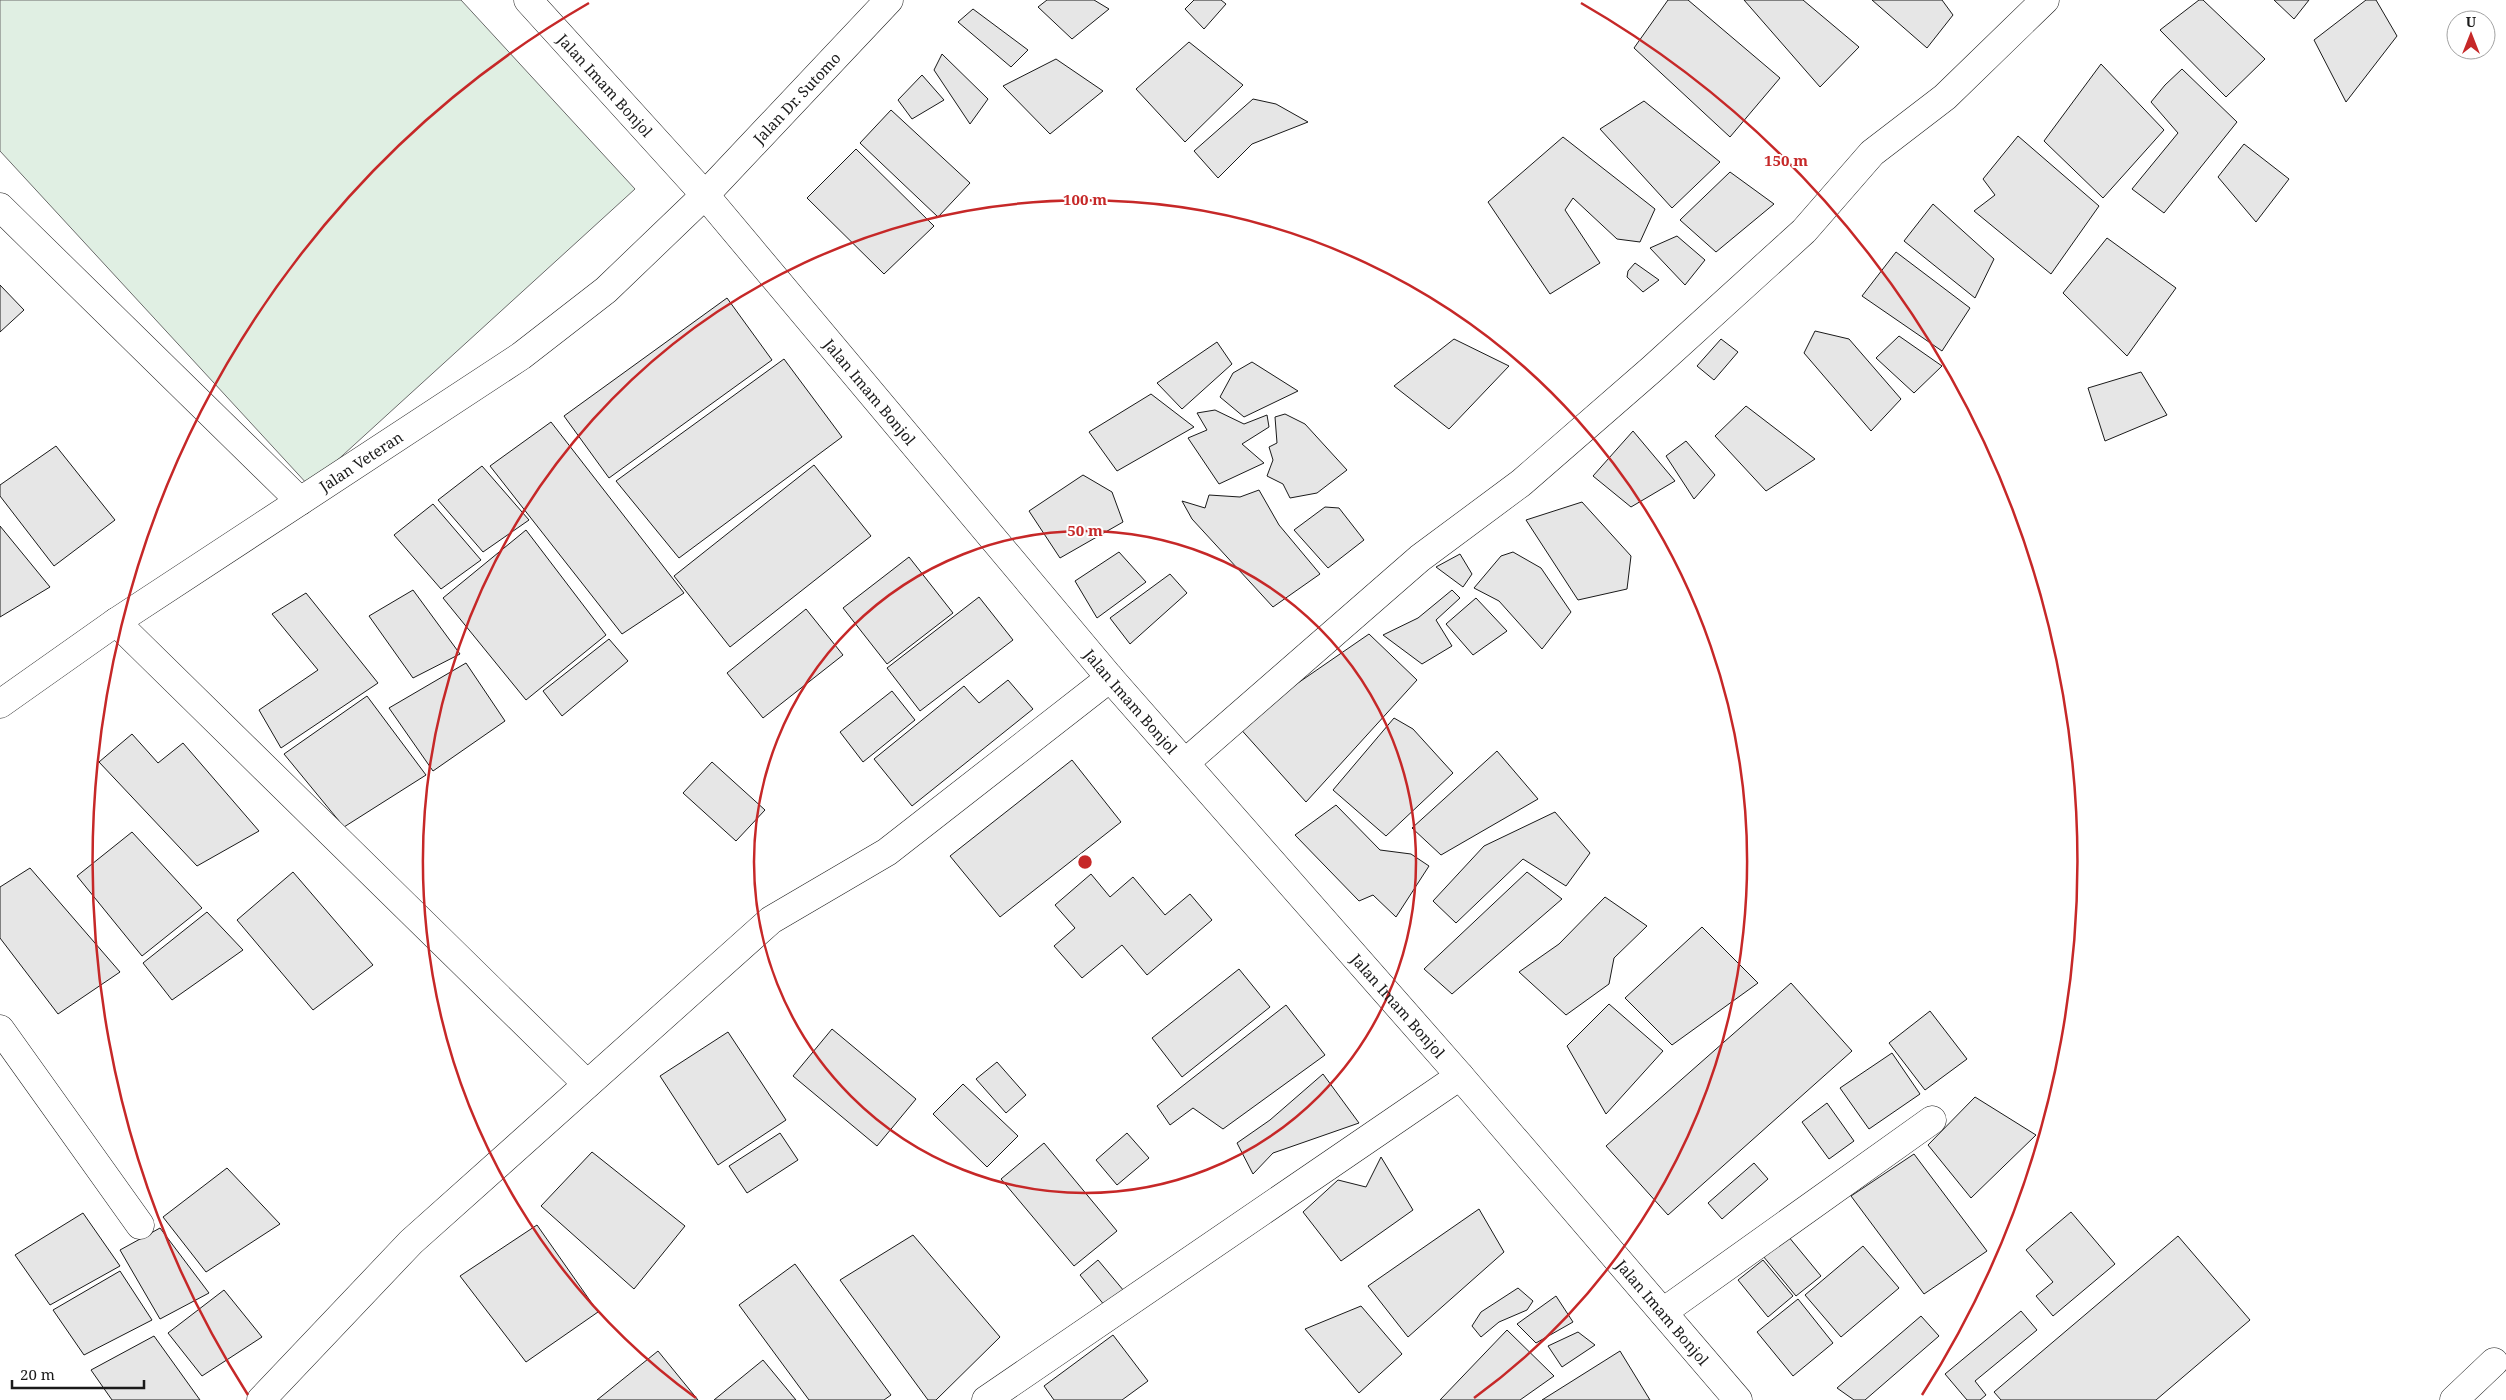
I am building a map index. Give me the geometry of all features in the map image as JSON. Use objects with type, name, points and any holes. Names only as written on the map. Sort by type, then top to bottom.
[{"type":"street","name":"Jalan Imam Bonjol","points":[[528,0],[705,195],[1110,678],[1186,762],[1460,1076],[1738,1400]]},
{"type":"street","name":"Jalan Dr. Sutomo","points":[[705,195],[889,0]]},
{"type":"street","points":[[1186,762],[1420,558],[1521,483],[1652,369],[1804,231],[1872,153],[1945,97],[2045,0]]},
{"type":"street","name":"Jalan Veteran","points":[[0,704],[116,622],[521,356],[606,290],[705,195]]},
{"type":"street","points":[[0,207],[300,501]]},
{"type":"street","points":[[116,622],[587,1084]]},
{"type":"street","points":[[261,1400],[410,1242],[771,920],[887,852],[1110,678]]},
{"type":"street","points":[[0,1029],[140,1225]]},
{"type":"street","points":[[986,1400],[1460,1076]]},
{"type":"street","points":[[1663,1312],[1932,1120]]},
{"type":"street","points":[[2454,1400],[2494,1362]]},
{"type":"green space","points":[[0,0],[461,0],[635,189],[309,486],[0,151]]},
{"type":"building","points":[[1047,0],[1094,0],[1109,9],[1072,39],[1038,7]]},
{"type":"building","points":[[1194,0],[1221,0],[1226,4],[1204,29],[1185,9]]},
{"type":"building","points":[[1668,0],[1688,0],[1780,78],[1730,137],[1634,48]]},
{"type":"building","points":[[1744,0],[1803,0],[1859,47],[1820,87]]},
{"type":"building","points":[[1872,0],[1942,0],[1953,15],[1927,48]]},
{"type":"building","points":[[2199,0],[2203,0],[2265,59],[2226,97],[2160,30]]},
{"type":"building","points":[[2274,0],[2309,0],[2294,19]]},
{"type":"building","points":[[2366,0],[2376,0],[2397,36],[2346,102],[2314,40]]},
{"type":"building","points":[[973,9],[1028,50],[1011,67],[958,22]]},
{"type":"building","points":[[1189,42],[1243,85],[1185,142],[1136,89]]},
{"type":"building","points":[[942,54],[988,99],[970,124],[934,70]]},
{"type":"building","points":[[1056,59],[1103,91],[1050,134],[1003,86]]},
{"type":"building","points":[[2101,64],[2164,130],[2103,198],[2044,141]]},
{"type":"building","points":[[2182,69],[2237,122],[2164,213],[2132,189],[2178,133],[2151,102]]},
{"type":"building","points":[[922,75],[944,100],[912,119],[898,100]]},
{"type":"building","points":[[1253,99],[1276,104],[1308,122],[1252,144],[1218,178],[1194,151]]},
{"type":"building","points":[[1644,101],[1720,162],[1672,208],[1600,129]]},
{"type":"building","points":[[891,110],[970,183],[938,217],[860,143]]},
{"type":"building","points":[[2018,136],[2099,206],[2051,274],[1974,211],[1995,195],[1983,179]]},
{"type":"building","points":[[1563,137],[1655,209],[1640,242],[1617,239],[1573,198],[1565,210],[1600,263],[1550,294],[1488,202]]},
{"type":"building","points":[[2244,144],[2289,179],[2256,222],[2218,177]]},
{"type":"building","points":[[856,149],[934,226],[884,274],[807,198]]},
{"type":"building","points":[[1730,172],[1774,204],[1716,252],[1680,220]]},
{"type":"building","points":[[1933,204],[1994,259],[1975,298],[1904,241]]},
{"type":"building","points":[[1677,236],[1705,260],[1685,285],[1650,248]]},
{"type":"building","points":[[2107,238],[2176,288],[2127,356],[2063,293]]},
{"type":"building","points":[[1896,252],[1970,308],[1942,351],[1862,296]]},
{"type":"building","points":[[1635,263],[1659,280],[1643,292],[1627,277],[1628,271]]},
{"type":"building","points":[[0,285],[24,310],[0,332]]},
{"type":"building","points":[[727,298],[772,360],[609,478],[564,416]]},
{"type":"building","points":[[1815,331],[1849,339],[1901,399],[1871,431],[1804,353]]},
{"type":"building","points":[[1899,336],[1942,366],[1914,393],[1876,358]]},
{"type":"building","points":[[1454,339],[1509,366],[1449,429],[1394,386]]},
{"type":"building","points":[[1721,339],[1738,352],[1714,380],[1697,366]]},
{"type":"building","points":[[1217,342],[1232,364],[1182,409],[1157,383]]},
{"type":"building","points":[[784,359],[842,437],[679,558],[616,481]]},
{"type":"building","points":[[1252,362],[1298,391],[1244,417],[1220,397],[1233,373]]},
{"type":"building","points":[[2141,372],[2167,415],[2105,441],[2088,388]]},
{"type":"building","points":[[1151,394],[1194,427],[1117,471],[1089,432]]},
{"type":"building","points":[[1746,406],[1815,459],[1766,491],[1715,436]]},
{"type":"building","points":[[1215,410],[1244,424],[1267,415],[1269,427],[1242,444],[1264,463],[1219,484],[1188,438],[1207,430],[1197,413]]},
{"type":"building","points":[[1285,414],[1305,424],[1347,470],[1317,493],[1290,498],[1283,484],[1267,476],[1273,460],[1269,447],[1277,443],[1275,417]]},
{"type":"building","points":[[551,422],[684,593],[622,634],[490,466]]},
{"type":"building","points":[[1633,431],[1675,481],[1631,507],[1593,476]]},
{"type":"building","points":[[1686,441],[1715,475],[1694,499],[1666,456]]},
{"type":"building","points":[[56,446],[115,520],[54,566],[0,496],[0,485]]},
{"type":"building","points":[[814,465],[871,536],[730,647],[674,576]]},
{"type":"building","points":[[482,466],[529,520],[483,552],[438,500]]},
{"type":"building","points":[[1083,475],[1112,492],[1123,522],[1060,558],[1029,511]]},
{"type":"building","points":[[1259,490],[1279,525],[1320,574],[1273,607],[1192,519],[1182,501],[1205,508],[1209,495],[1240,497]]},
{"type":"building","points":[[1582,502],[1631,556],[1627,589],[1578,600],[1526,520]]},
{"type":"building","points":[[433,504],[481,560],[441,589],[394,535]]},
{"type":"building","points":[[1325,507],[1339,508],[1364,540],[1328,568],[1294,530]]},
{"type":"building","points":[[0,526],[50,587],[0,617]]},
{"type":"building","points":[[526,530],[606,635],[526,700],[443,598]]},
{"type":"building","points":[[1119,552],[1146,582],[1097,618],[1075,581]]},
{"type":"building","points":[[1513,552],[1541,568],[1571,612],[1542,649],[1499,601],[1474,588],[1501,556]]},
{"type":"building","points":[[1460,554],[1472,574],[1463,587],[1436,567]]},
{"type":"building","points":[[909,557],[953,613],[887,664],[843,608]]},
{"type":"building","points":[[1170,574],[1187,593],[1130,644],[1110,618]]},
{"type":"building","points":[[413,590],[460,654],[413,678],[369,616]]},
{"type":"building","points":[[1452,590],[1460,598],[1436,620],[1452,646],[1422,664],[1383,635],[1418,618]]},
{"type":"building","points":[[306,593],[378,683],[281,748],[259,710],[318,670],[272,614]]},
{"type":"building","points":[[979,597],[1013,640],[920,711],[887,668]]},
{"type":"building","points":[[1476,598],[1507,631],[1473,655],[1446,624]]},
{"type":"building","points":[[806,609],[843,655],[763,718],[727,673]]},
{"type":"building","points":[[1369,634],[1417,680],[1306,802],[1237,725]]},
{"type":"building","points":[[609,639],[628,661],[562,716],[543,691]]},
{"type":"building","points":[[466,663],[505,721],[433,771],[389,708]]},
{"type":"building","points":[[1008,680],[1033,709],[912,806],[874,759],[964,686],[979,703]]},
{"type":"building","points":[[892,691],[915,720],[863,762],[840,732]]},
{"type":"building","points":[[367,696],[426,775],[344,827],[284,754]]},
{"type":"building","points":[[1394,718],[1413,729],[1453,773],[1386,836],[1333,790]]},
{"type":"building","points":[[132,734],[158,763],[183,743],[259,831],[197,866],[99,762]]},
{"type":"building","points":[[1497,751],[1538,799],[1441,855],[1412,828]]},
{"type":"building","points":[[1072,760],[1121,822],[1000,917],[950,856]]},
{"type":"building","points":[[712,762],[765,810],[736,841],[683,793]]},
{"type":"building","points":[[1336,805],[1380,850],[1411,854],[1429,866],[1396,917],[1373,895],[1359,901],[1295,835]]},
{"type":"building","points":[[1555,812],[1590,853],[1566,886],[1523,859],[1456,923],[1433,901],[1484,846]]},
{"type":"building","points":[[132,832],[202,908],[142,956],[77,876]]},
{"type":"building","points":[[30,868],[120,972],[58,1014],[0,938],[0,887]]},
{"type":"building","points":[[293,872],[373,965],[313,1010],[237,920]]},
{"type":"building","points":[[1527,872],[1562,899],[1452,994],[1424,969]]},
{"type":"building","points":[[1091,874],[1110,897],[1133,877],[1165,915],[1190,894],[1212,920],[1147,975],[1122,945],[1082,978],[1054,946],[1075,928],[1055,905]]},
{"type":"building","points":[[1605,897],[1647,926],[1614,958],[1609,984],[1566,1015],[1519,972],[1559,944]]},
{"type":"building","points":[[207,912],[243,950],[172,1000],[143,963]]},
{"type":"building","points":[[1702,927],[1758,983],[1672,1045],[1625,998]]},
{"type":"building","points":[[1239,969],[1270,1007],[1182,1077],[1152,1038]]},
{"type":"building","points":[[1791,983],[1852,1051],[1668,1215],[1606,1146]]},
{"type":"building","points":[[1609,1004],[1663,1051],[1606,1114],[1567,1046]]},
{"type":"building","points":[[1286,1005],[1325,1055],[1223,1129],[1193,1108],[1170,1125],[1157,1106]]},
{"type":"building","points":[[1930,1011],[1967,1059],[1925,1090],[1889,1043]]},
{"type":"building","points":[[832,1029],[916,1099],[877,1146],[793,1076]]},
{"type":"building","points":[[728,1032],[786,1120],[718,1165],[660,1076]]},
{"type":"building","points":[[1892,1053],[1920,1094],[1869,1129],[1840,1088]]},
{"type":"building","points":[[997,1062],[1026,1095],[1006,1113],[976,1079]]},
{"type":"building","points":[[1323,1074],[1359,1123],[1273,1153],[1253,1174],[1237,1143],[1270,1120]]},
{"type":"building","points":[[963,1084],[1018,1136],[987,1167],[933,1114]]},
{"type":"building","points":[[1975,1097],[2036,1135],[1971,1198],[1928,1145]]},
{"type":"building","points":[[1827,1103],[1854,1141],[1829,1159],[1802,1122]]},
{"type":"building","points":[[780,1133],[798,1160],[747,1193],[729,1166]]},
{"type":"building","points":[[1127,1133],[1149,1158],[1117,1185],[1096,1160]]},
{"type":"building","points":[[1044,1143],[1117,1231],[1074,1266],[1001,1179]]},
{"type":"building","points":[[592,1152],[685,1226],[634,1289],[541,1206]]},
{"type":"building","points":[[1914,1154],[1987,1251],[1924,1294],[1851,1196]]},
{"type":"building","points":[[1381,1157],[1413,1210],[1341,1261],[1303,1212],[1338,1180],[1366,1187]]},
{"type":"building","points":[[1754,1163],[1768,1179],[1722,1219],[1708,1203]]},
{"type":"building","points":[[227,1168],[280,1224],[206,1272],[163,1217]]},
{"type":"building","points":[[1479,1209],[1504,1252],[1408,1337],[1368,1286]]},
{"type":"building","points":[[2071,1212],[2115,1264],[2053,1316],[2036,1296],[2053,1282],[2026,1250]]},
{"type":"building","points":[[83,1213],[120,1266],[50,1305],[15,1255]]},
{"type":"building","points":[[537,1225],[598,1312],[526,1362],[460,1276]]},
{"type":"building","points":[[160,1228],[209,1293],[160,1319],[120,1250]]},
{"type":"building","points":[[913,1235],[1000,1337],[936,1400],[928,1400],[840,1280]]},
{"type":"building","points":[[1788,1236],[1821,1276],[1796,1296],[1763,1256]]},
{"type":"building","points":[[2178,1236],[2250,1320],[2156,1400],[2001,1400],[1994,1392]]},
{"type":"building","points":[[1863,1246],[1899,1288],[1841,1337],[1805,1295]]},
{"type":"building","points":[[1098,1260],[1124,1291],[1105,1306],[1080,1275]]},
{"type":"building","points":[[1763,1260],[1793,1296],[1768,1317],[1738,1280]]},
{"type":"building","points":[[795,1264],[891,1395],[884,1400],[809,1400],[739,1305]]},
{"type":"building","points":[[120,1271],[152,1320],[84,1355],[53,1310]]},
{"type":"building","points":[[1518,1288],[1533,1301],[1527,1310],[1499,1322],[1481,1337],[1472,1326],[1481,1312]]},
{"type":"building","points":[[224,1290],[262,1337],[202,1376],[168,1333]]},
{"type":"building","points":[[1556,1296],[1573,1322],[1536,1343],[1517,1324]]},
{"type":"building","points":[[1798,1299],[1833,1343],[1793,1376],[1757,1332]]},
{"type":"building","points":[[1361,1306],[1402,1354],[1359,1393],[1305,1329]]},
{"type":"building","points":[[2021,1311],[2037,1330],[1975,1381],[1986,1395],[1980,1400],[1967,1400],[1945,1374]]},
{"type":"building","points":[[1921,1316],[1939,1336],[1865,1400],[1854,1400],[1837,1388]]},
{"type":"building","points":[[1507,1330],[1554,1376],[1520,1400],[1440,1400]]},
{"type":"building","points":[[1578,1332],[1595,1345],[1562,1367],[1548,1346]]},
{"type":"building","points":[[1113,1335],[1148,1381],[1122,1400],[1054,1400],[1044,1386]]},
{"type":"building","points":[[154,1336],[200,1400],[112,1400],[91,1370]]},
{"type":"building","points":[[658,1351],[698,1400],[597,1400]]},
{"type":"building","points":[[1620,1351],[1650,1400],[1542,1400]]},
{"type":"building","points":[[763,1360],[796,1400],[714,1400]]}]
